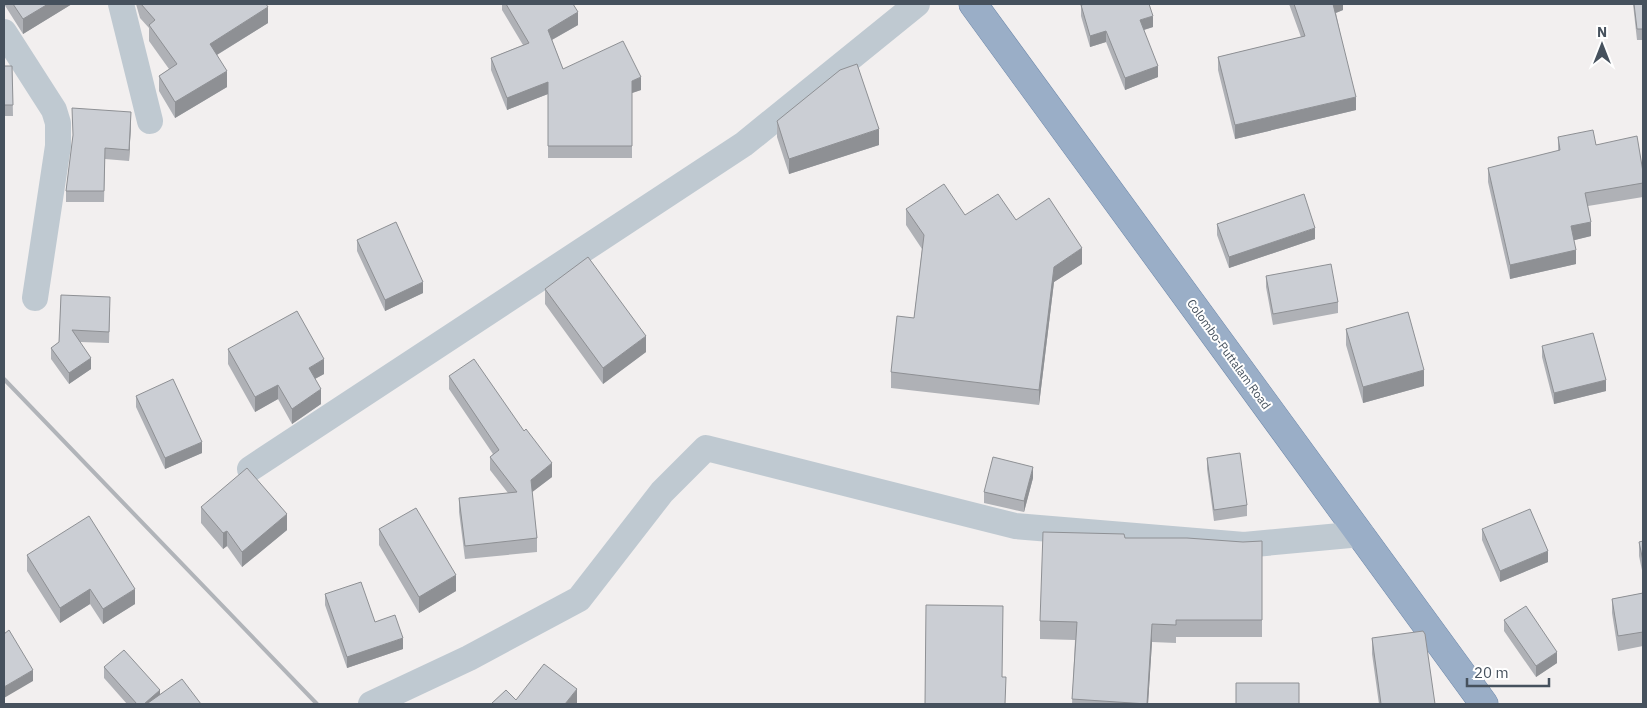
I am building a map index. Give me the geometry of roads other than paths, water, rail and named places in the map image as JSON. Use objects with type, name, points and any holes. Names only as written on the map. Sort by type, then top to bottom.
[{"type":"highway","name":"Colombo-Puttalam Road","points":[[973,4],[1484,704]]},
{"type":"street","points":[[121,4],[150,121]]},
{"type":"street","points":[[250,469],[744,144],[917,4]]},
{"type":"street","points":[[4,32],[54,110],[58,123],[58,146],[35,298]]},
{"type":"street","points":[[371,704],[469,658],[579,599],[662,492],[706,448],[1015,526],[1244,545],[1361,534]]},
{"type":"railway","points":[[4,379],[317,704]]}]
